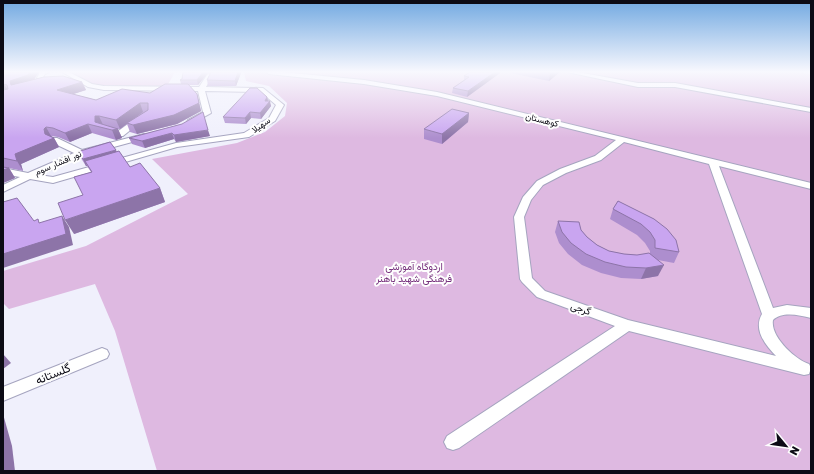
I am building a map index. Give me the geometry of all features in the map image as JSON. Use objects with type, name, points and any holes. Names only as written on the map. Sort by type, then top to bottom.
[{"type":"street","points":[[181,127],[207,113],[202,94]]},
{"type":"street","name":"سهیلا","points":[[28,176],[54,180],[176,145],[246,135],[272,119],[280,104],[268,94]]},
{"type":"street","name":"کوهستان","points":[[438,94],[811,186]]},
{"type":"street","points":[[725,94],[811,110]]},
{"type":"street","points":[[120,134],[146,115]]},
{"type":"street","points":[[110,130],[135,139]]},
{"type":"street","name":"نور افشار سوم","points":[[3,189],[81,152],[150,135]]},
{"type":"street","points":[[54,140],[81,152]]},
{"type":"street","name":"گرجی","points":[[622,140],[598,158],[563,171],[540,183],[526,200],[519,217],[526,279],[541,294],[627,325],[808,370]]},
{"type":"street","points":[[713,162],[769,316]]},
{"type":"street","points":[[3,171],[28,176]]},
{"type":"street","points":[[808,370],[788,358],[774,346],[767,334],[765,323],[769,316],[777,310],[790,309],[811,313]]},
{"type":"street","points":[[453,442],[627,325]]},
{"type":"street","name":"گلستانه","points":[[3,394],[102,354]]},
{"type":"green space","name":"اردوگاه آموزشی فرهنگی شهید باهنر","points":[[278,94],[811,94],[811,471],[157,471],[115,331],[95,284],[9,309],[3,303],[3,271],[86,246],[188,194],[152,159],[237,143],[265,132],[285,116],[287,103]]},
{"type":"building","points":[[3,94],[73,94],[96,100],[110,94],[197,94],[199,103],[174,115],[133,125],[127,123],[148,110],[148,103],[140,103],[116,120],[95,116],[95,122],[118,129],[112,130],[88,124],[65,133],[46,127],[44,129],[45,134],[54,138],[15,154],[17,161],[3,158]]},
{"type":"building","points":[[244,94],[264,94],[267,97],[265,101],[270,101],[260,113],[250,112],[245,118],[223,117]]},
{"type":"building","points":[[452,109],[469,113],[442,134],[424,129]]},
{"type":"building","points":[[203,112],[208,130],[174,135],[172,133],[142,141],[129,138],[182,124]]},
{"type":"building","points":[[110,142],[116,150],[83,159],[77,152]]},
{"type":"building","points":[[119,151],[130,167],[140,163],[160,188],[65,220],[58,203],[83,195],[74,177],[92,172],[85,161]]},
{"type":"building","points":[[17,198],[34,221],[38,219],[39,223],[62,216],[66,234],[3,254],[3,202]]},
{"type":"building","points":[[618,201],[654,219],[667,229],[676,240],[679,252],[655,248],[655,240],[650,232],[641,224],[613,209]]},
{"type":"building","points":[[558,221],[579,222],[581,230],[587,237],[597,245],[609,251],[637,255],[649,253],[664,265],[646,268],[626,267],[605,262],[586,254],[571,243],[562,232]]}]
